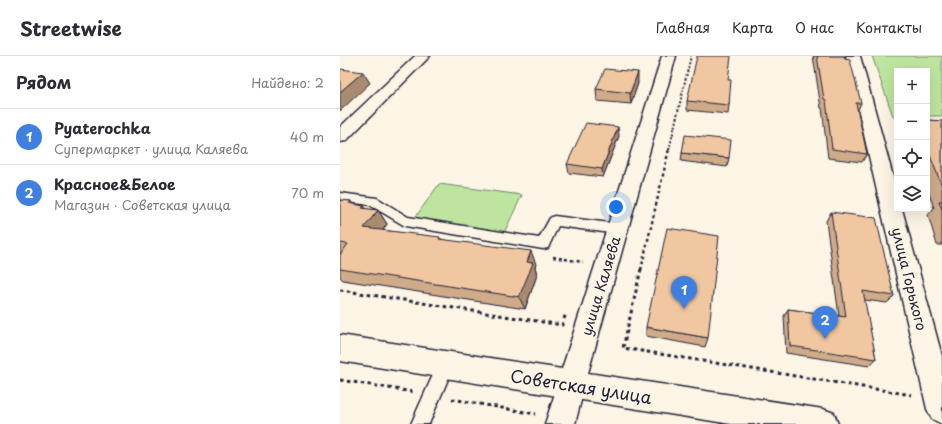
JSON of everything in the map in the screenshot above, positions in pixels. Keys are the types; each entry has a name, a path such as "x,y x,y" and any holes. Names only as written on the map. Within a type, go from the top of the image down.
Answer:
{"street":[{"path":"340,137 423,56"},
{"name":"улица Каляева","path":"560,424 669,56"},
{"name":"улица Горького","path":"853,56 942,409"},
{"name":"Советская улица","path":"340,348 823,424"}],"lane":[{"path":"340,197 373,202 405,221 543,244 554,220 618,229"},
{"path":"420,424 446,365"}],"path":[{"path":"691,56 623,348 914,395"}],"green space":[{"path":"872,56 942,56 942,116 930,116 930,68 894,68 893,116"},
{"path":"439,184 522,195 502,237 412,222"}],"building":[{"path":"697,56 731,56 728,80 731,80 729,105 687,101"},
{"path":"817,56 844,56 845,59 850,60 861,103 856,103 867,154 832,149 826,100 824,99"},
{"path":"340,69 363,72 340,92"},
{"path":"605,69 638,72 630,93 596,89"},
{"path":"930,120 942,121 942,186 930,156"},
{"path":"586,123 618,127 602,169 567,164"},
{"path":"685,135 731,140 729,158 682,153"},
{"path":"340,200 351,201 349,203 364,206 362,208 378,210 364,228 440,237 439,239 531,251 527,262 533,263 519,297 340,269 340,255 348,244 340,243"},
{"path":"939,201 942,201 942,209"},
{"path":"831,212 876,218 894,296 863,291 876,359 790,346 788,309 846,317"},
{"path":"667,228 719,236 708,338 646,327"}],"place":[{"name":"Pyaterochka","path":"684,309"},
{"name":"Красное&Белое","path":"825,339"}]}
